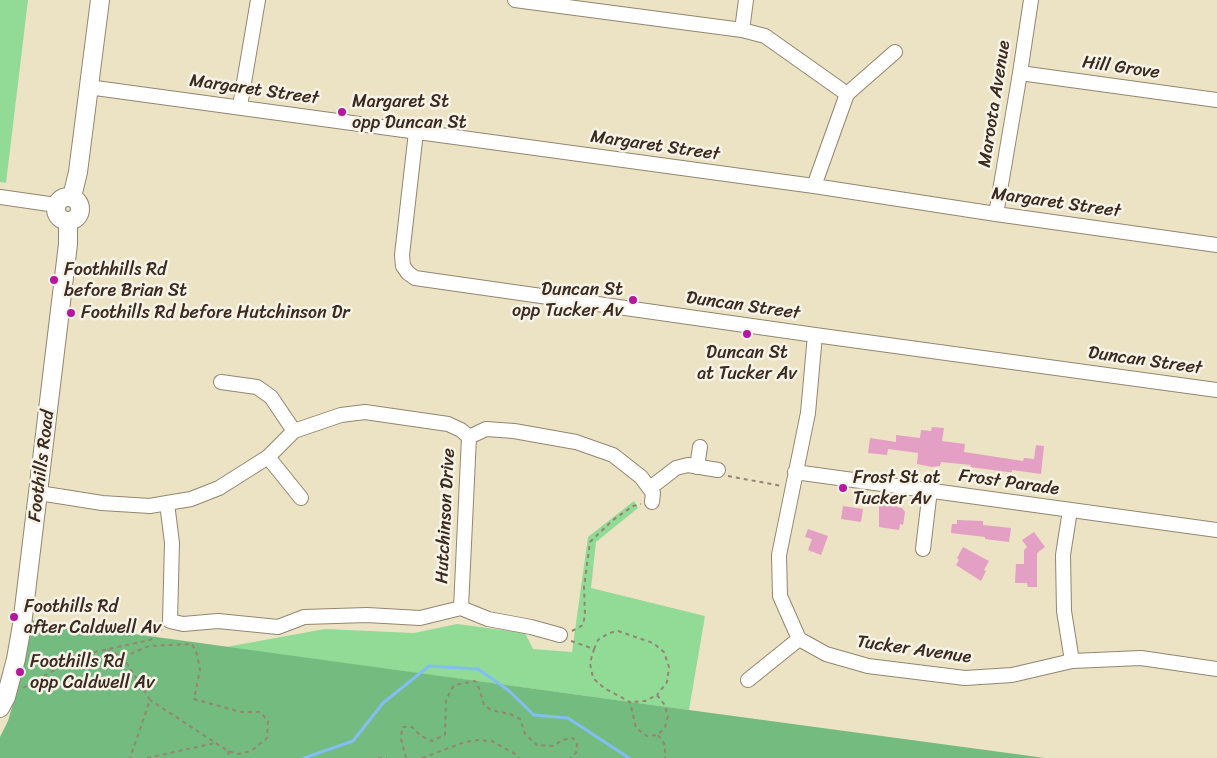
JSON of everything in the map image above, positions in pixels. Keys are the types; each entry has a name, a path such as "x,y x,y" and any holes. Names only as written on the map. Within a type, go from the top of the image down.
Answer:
{"main road":[{"path":"72,197 78,172 100,0"},
{"path":"72,197 79,203 80,212 74,220 68,221 60,218 56,205 62,198 72,197"},
{"name":"Foothills Road","path":"3,702 18,650 39,493 68,244 68,221"}],"street":[{"path":"240,106 258,0"},
{"path":"515,0 742,30 765,36 847,94"},
{"path":"742,30 746,0"},
{"name":"Maroota Avenue","path":"996,214 1031,0"},
{"path":"814,186 847,94 895,52"},
{"name":"Hill Grove","path":"1020,73 1217,100"},
{"name":"Margaret Street","path":"88,87 240,106 814,186 1217,245"},
{"name":"Duncan Street","path":"416,132 402,254 403,266 415,278 1217,390"},
{"path":"0,197 56,205"},
{"path":"748,680 799,639 780,596 779,556 808,413 815,335"},
{"path":"222,382 257,387 271,397 294,431"},
{"name":"Hutchinson Drive","path":"39,493 102,503 150,506 166,504 191,499 218,488 268,457 294,431 341,415 365,412 448,424 461,430 469,437 461,608"},
{"path":"469,437 486,430 514,431 576,442 614,456 641,477 651,495 676,468 688,465 718,470"},
{"path":"697,467 700,448"},
{"path":"268,457 301,498"},
{"name":"Frost Parade","path":"795,472 1217,530"},
{"path":"923,549 930,490"},
{"path":"166,504 172,543 170,621 184,624 218,621 278,627 304,617 367,615 420,618 461,608 488,619 531,627 560,635"},
{"path":"1070,510 1063,555 1064,611 1072,661"},
{"name":"Tucker Avenue","path":"799,639 826,654 868,666 966,678 1012,675 1072,661 1141,658 1217,668"}],"path":[{"path":"560,635 583,625 585,615 584,587 590,542 613,520 651,495"},
{"path":"3,702 80,655 150,640 170,621"},
{"path":"618,631 653,643 664,652 668,667 667,682 657,695 645,701 630,702 604,688 593,678 590,663 594,649 598,640 609,633 618,631"},
{"path":"560,635 594,649"},
{"path":"149,646 150,640"},
{"path":"107,650 122,658 150,700 228,751 238,754 251,750 267,738 268,721 260,712 241,712 194,699 200,670 197,654 192,644 149,646 122,658"},
{"path":"406,758 401,739 402,727 412,726 421,736 432,741 445,735 446,700 454,685 474,681 478,685 484,705 492,710 510,714 520,719 525,734 537,745 554,746 562,740 573,738 577,744 576,753 570,758"},
{"path":"630,702 636,728 647,736 658,735 665,727 668,716 664,704 657,695"},
{"path":"130,758 150,700"},
{"path":"658,735 665,745 665,758"},
{"path":"422,758 465,742 478,740 492,741 517,754 519,758"},
{"path":"147,758 215,743"},
{"path":"228,751 229,758"},
{"path":"378,758 387,758"}],"green space":[{"path":"0,0 28,0 6,183 0,182"},
{"path":"634,501 638,508 596,542 591,588 705,616 689,710 226,647 325,629 414,633 457,624 525,633 533,649 572,652 588,537"},
{"path":"32,620 1045,758 0,758 0,737 8,721 22,673"}],"building":[{"path":"932,427 944,428 942,441 965,444 964,452 1023,461 1024,458 1034,459 1036,445 1044,446 1041,474 1012,470 1012,472 1008,472 941,462 940,466 932,467 917,464 918,453 888,449 887,455 868,453 870,438 896,442 896,435 920,438 921,430 931,431"},
{"path":"879,504 892,506 895,504 897,507 902,508 905,512 903,525 900,524 899,530 879,527"},
{"path":"843,506 863,509 861,522 841,519"},
{"path":"957,520 983,521 983,525 1011,528 1009,542 951,533 952,524 957,524"},
{"path":"808,529 828,536 821,555 808,550 812,539 805,537"},
{"path":"1034,532 1045,547 1037,553 1037,587 1028,587 1027,583 1015,583 1016,564 1024,564 1024,550 1027,547 1022,540"},
{"path":"963,547 989,561 981,581 956,565 959,560 957,558"}],"waterway":[{"path":"304,758 353,741 383,703 429,666 478,669 508,690 534,715 568,718 629,758"}],"place":[{"name":"Margaret St opp Duncan St","path":"342,112"},
{"name":"Foothhills Rd before Brian St","path":"54,280"},
{"name":"Duncan St opp Tucker Av","path":"633,300"},
{"name":"Foothills Rd before Hutchinson Dr","path":"71,313"},
{"name":"Duncan St at Tucker Av","path":"747,334"},
{"name":"Frost St at Tucker Av","path":"843,488"},
{"name":"Foothills Rd after Caldwell Av","path":"14,617"},
{"name":"Foothills Rd opp Caldwell Av","path":"20,672"}]}
